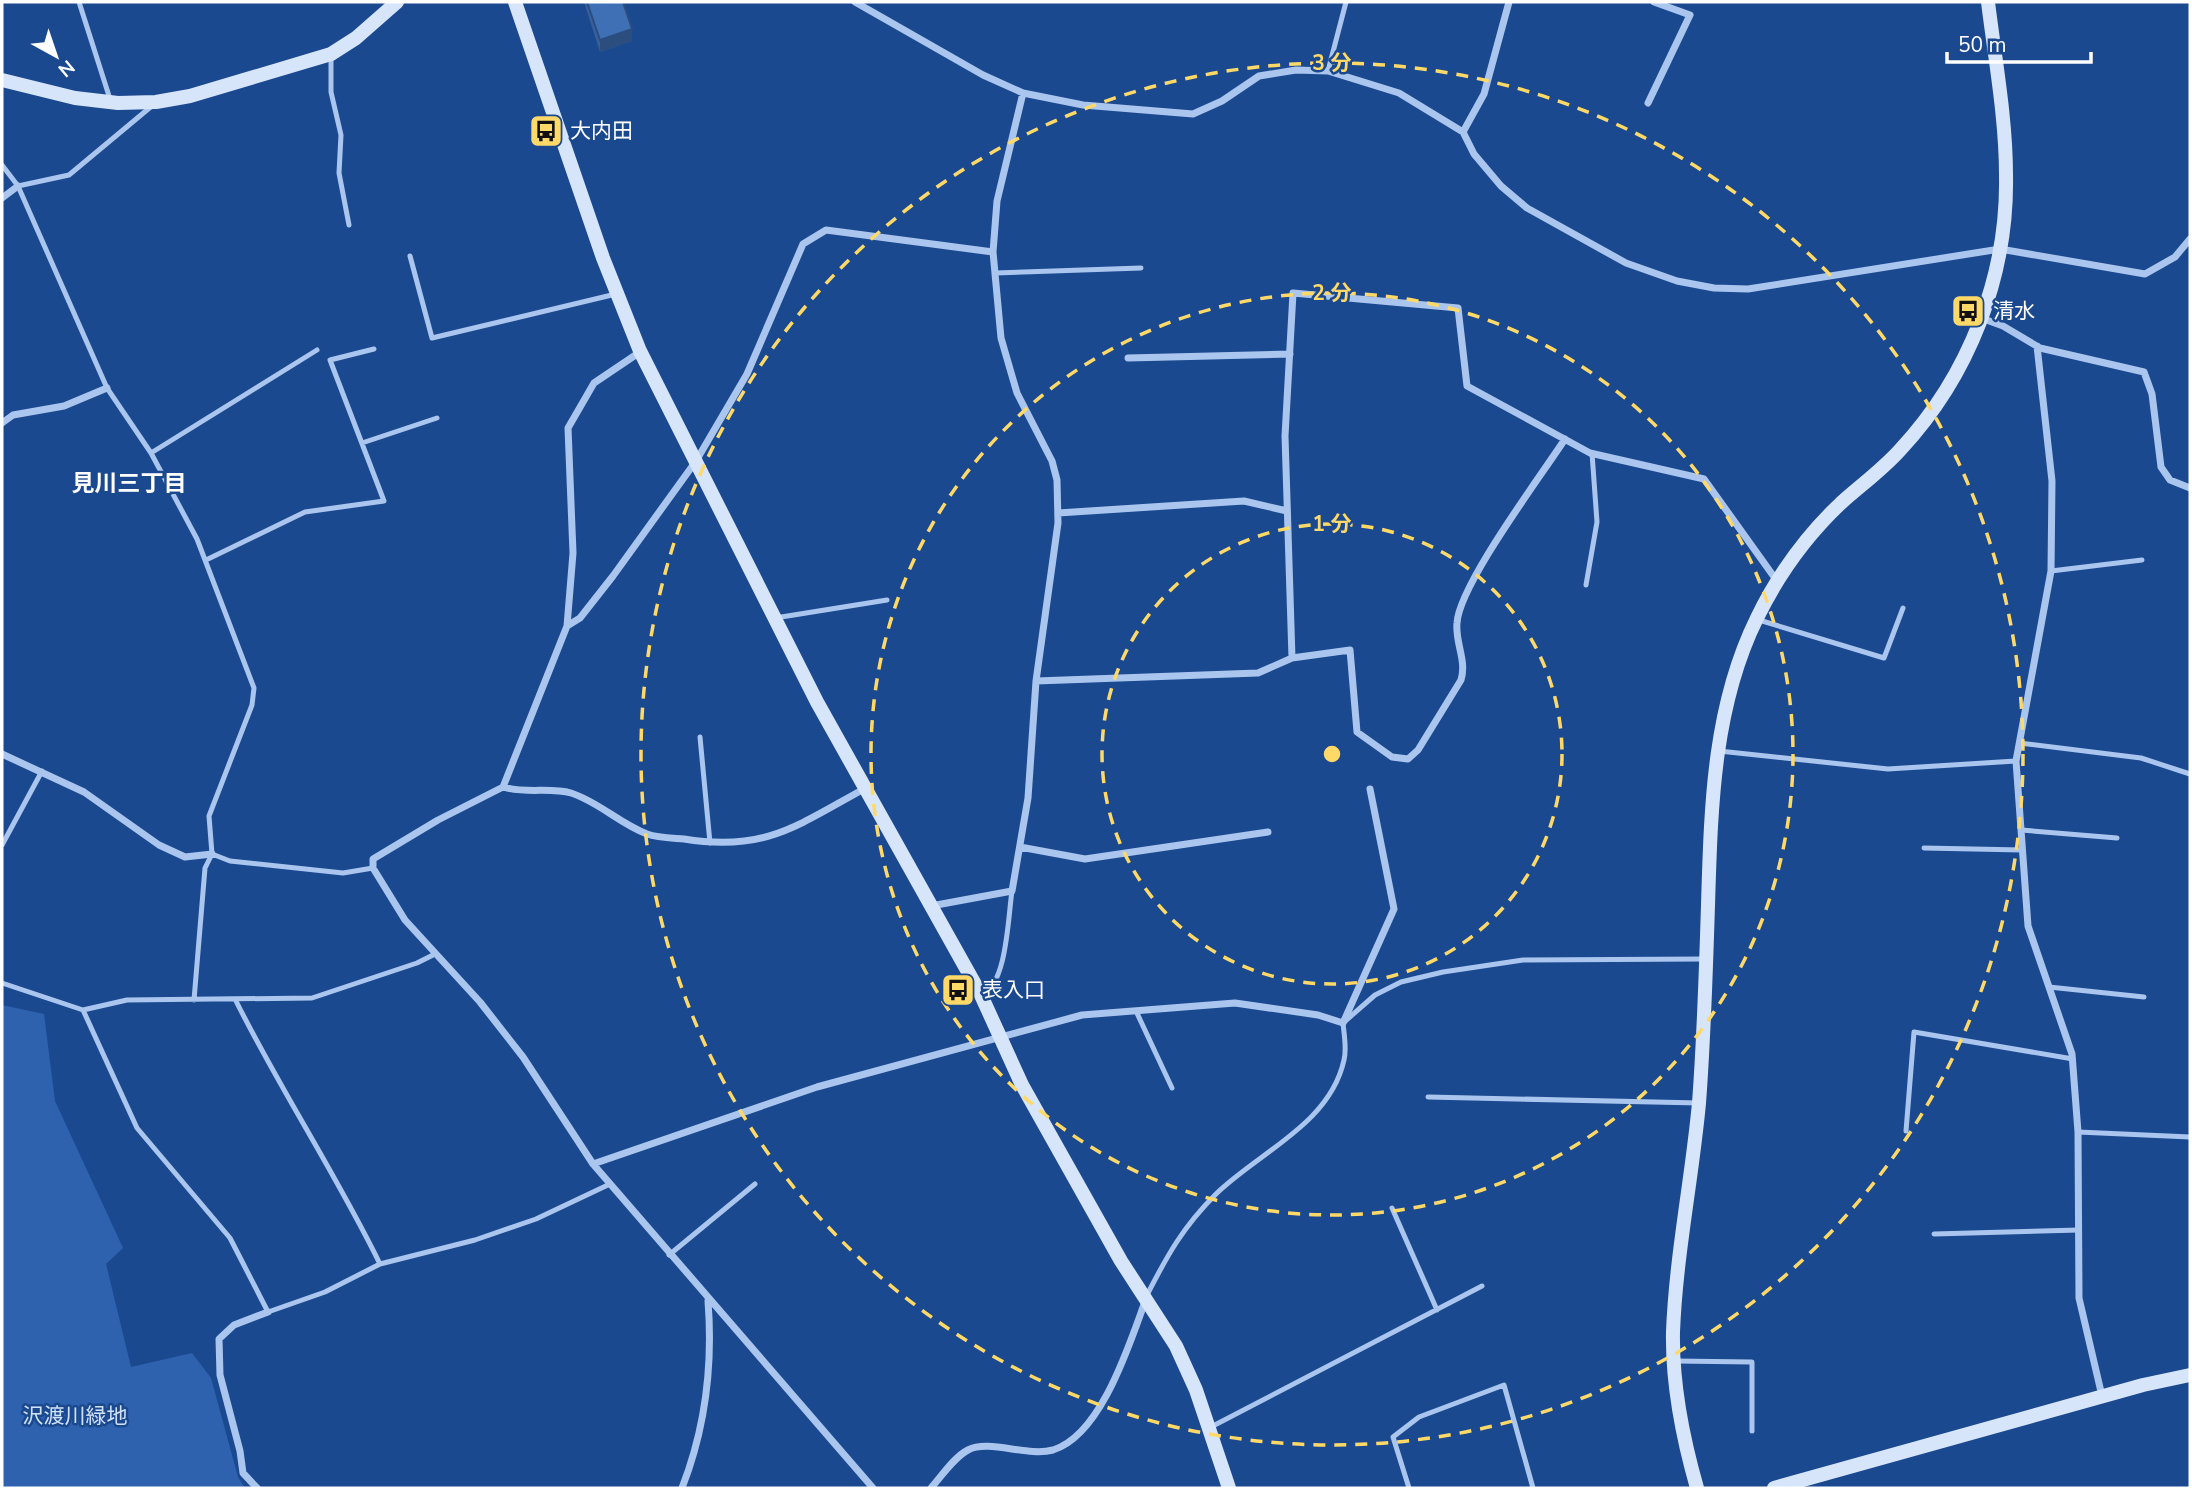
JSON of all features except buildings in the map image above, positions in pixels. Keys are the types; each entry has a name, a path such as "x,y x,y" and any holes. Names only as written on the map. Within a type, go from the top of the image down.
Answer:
{"street":[{"path":"2,80 75,97 111,102 156,102 190,96 331,54 356,38 397,2"},
{"path":"515,2 616,294 640,351 864,789 981,996 1022,1085 1076,1184 1187,1368 1228,1488"},
{"path":"855,2 983,75 1023,93 1083,106 1193,114 1222,101 1259,76 1296,70 1328,71 1399,93 1463,132 1474,153 1501,186 1527,208 1626,263 1677,281 1714,288 1748,289 2000,249 2145,274 2175,257 2190,239"},
{"path":"1463,132 1484,94 1508,2"},
{"path":"1648,103 1690,15 1654,2"},
{"path":"1697,1488 1683,1432 1675,1361 1677,1282 1699,1103 1707,959 1712,783 1718,751 1739,661 1756,620 1777,581 1816,529 1885,466 1931,413 1968,351 1982,318 2000,249 2006,213 2007,172 1988,2"},
{"path":"932,906 1012,891 1028,798 1036,681 1058,513 1052,461 1017,393 1001,338 993,252 997,201 1023,93"},
{"path":"2,198 18,186"},
{"path":"567,626 580,618 696,461 747,374 803,244 826,230 993,252"},
{"path":"1292,658 1285,436 1293,293 1458,308 1467,386 1592,453 1704,479 1777,581"},
{"path":"1982,318 2003,326 2037,346 2144,372 2152,394 2161,467 2170,480 2190,488"},
{"path":"2037,346 2052,481 2051,571 2016,761 2028,926 2073,1059 2078,1132 2079,1298 2102,1396"},
{"path":"640,351 594,383 568,428 573,553 567,626 503,787 384,850 373,859 373,867 405,919 480,1002 523,1057 593,1164 873,1488"},
{"path":"1128,358 1290,354"},
{"path":"2,423 13,415 64,406 107,388"},
{"path":"1036,681 1258,673 1292,658 1350,650 1357,732 1392,757 1408,760 1419,750 1461,680 1465,668 1457,623 1469,586 1565,439"},
{"path":"1058,513 1244,501 1287,511"},
{"path":"2,754 84,792 159,845 185,857 212,854"},
{"path":"503,787 519,792 568,792 592,802 647,834 710,843 744,843 770,838 864,789"},
{"path":"593,1164 817,1087 1000,1035 1082,1015 1235,1003 1318,1015 1343,1023 1394,909 1370,789"},
{"path":"1020,847 1084,859 1268,832"},
{"path":"931,1488 968,1449 989,1447 1027,1453 1054,1450 1073,1439 1091,1419 1123,1362 1146,1298"},
{"path":"682,1488 697,1450 704,1410 710,1331 708,1300"},
{"path":"257,1488 243,1473 240,1451 219,1375 219,1339 234,1325 268,1312"},
{"path":"1774,1488 2102,1396 2190,1375"}],"lane":[{"path":"79,2 111,102"},
{"path":"1328,71 1346,2"},
{"path":"331,54 331,92 341,135 339,173 349,225"},
{"path":"18,186 69,175 156,102"},
{"path":"2,165 18,186 107,388 151,453 206,560 254,688 252,705 209,816 212,854 205,868 194,1000"},
{"path":"410,256 432,338 616,294"},
{"path":"995,273 1141,268"},
{"path":"206,560 305,512 384,501 330,360 374,349"},
{"path":"151,453 317,351"},
{"path":"362,443 437,418"},
{"path":"1586,585 1597,522 1592,453"},
{"path":"2051,571 2141,560"},
{"path":"775,618 887,600"},
{"path":"1756,620 1884,658 1902,607"},
{"path":"700,737 710,843"},
{"path":"2019,743 2141,758 2190,774"},
{"path":"1718,751 1888,769 2016,761"},
{"path":"2,845 42,771"},
{"path":"2021,830 2117,838"},
{"path":"1924,848 2022,850"},
{"path":"212,854 230,861 343,873 373,867"},
{"path":"981,996 994,988 1000,974 1012,891"},
{"path":"2,983 83,1010 127,1000 236,1001 312,998 417,963 435,954"},
{"path":"1146,1298 1175,1239 1217,1192 1310,1119 1331,1093 1345,1059 1343,1023 1375,995 1401,982 1443,972 1523,960 1707,959"},
{"path":"2049,987 2144,997"},
{"path":"236,1001 307,1134 353,1208 380,1264"},
{"path":"83,1010 137,1128 230,1238 268,1312 325,1292 380,1264 475,1240 536,1219 610,1184"},
{"path":"1136,1011 1172,1088"},
{"path":"1906,1131 1914,1032 2073,1059"},
{"path":"1428,1097 1699,1103"},
{"path":"2078,1132 2190,1137"},
{"path":"669,1255 755,1184"},
{"path":"1392,1208 1437,1310"},
{"path":"1934,1234 2078,1230"},
{"path":"1209,1428 1482,1286"},
{"path":"1675,1361 1752,1362 1752,1431"},
{"path":"1409,1488 1393,1437 1419,1417 1504,1385 1533,1488"}],"green space":[{"name":"沢渡川緑地","path":"2,1005 44,1014 55,1101 123,1248 106,1264 131,1367 192,1353 211,1378 238,1477 245,1488 2,1488"}],"place":[{"name":"大内田","path":"546,131"},
{"name":"清水","path":"1968,311"},
{"name":"表入口","path":"958,990"}],"district":[{"name":"見川三丁目","path":"129,483"}]}
